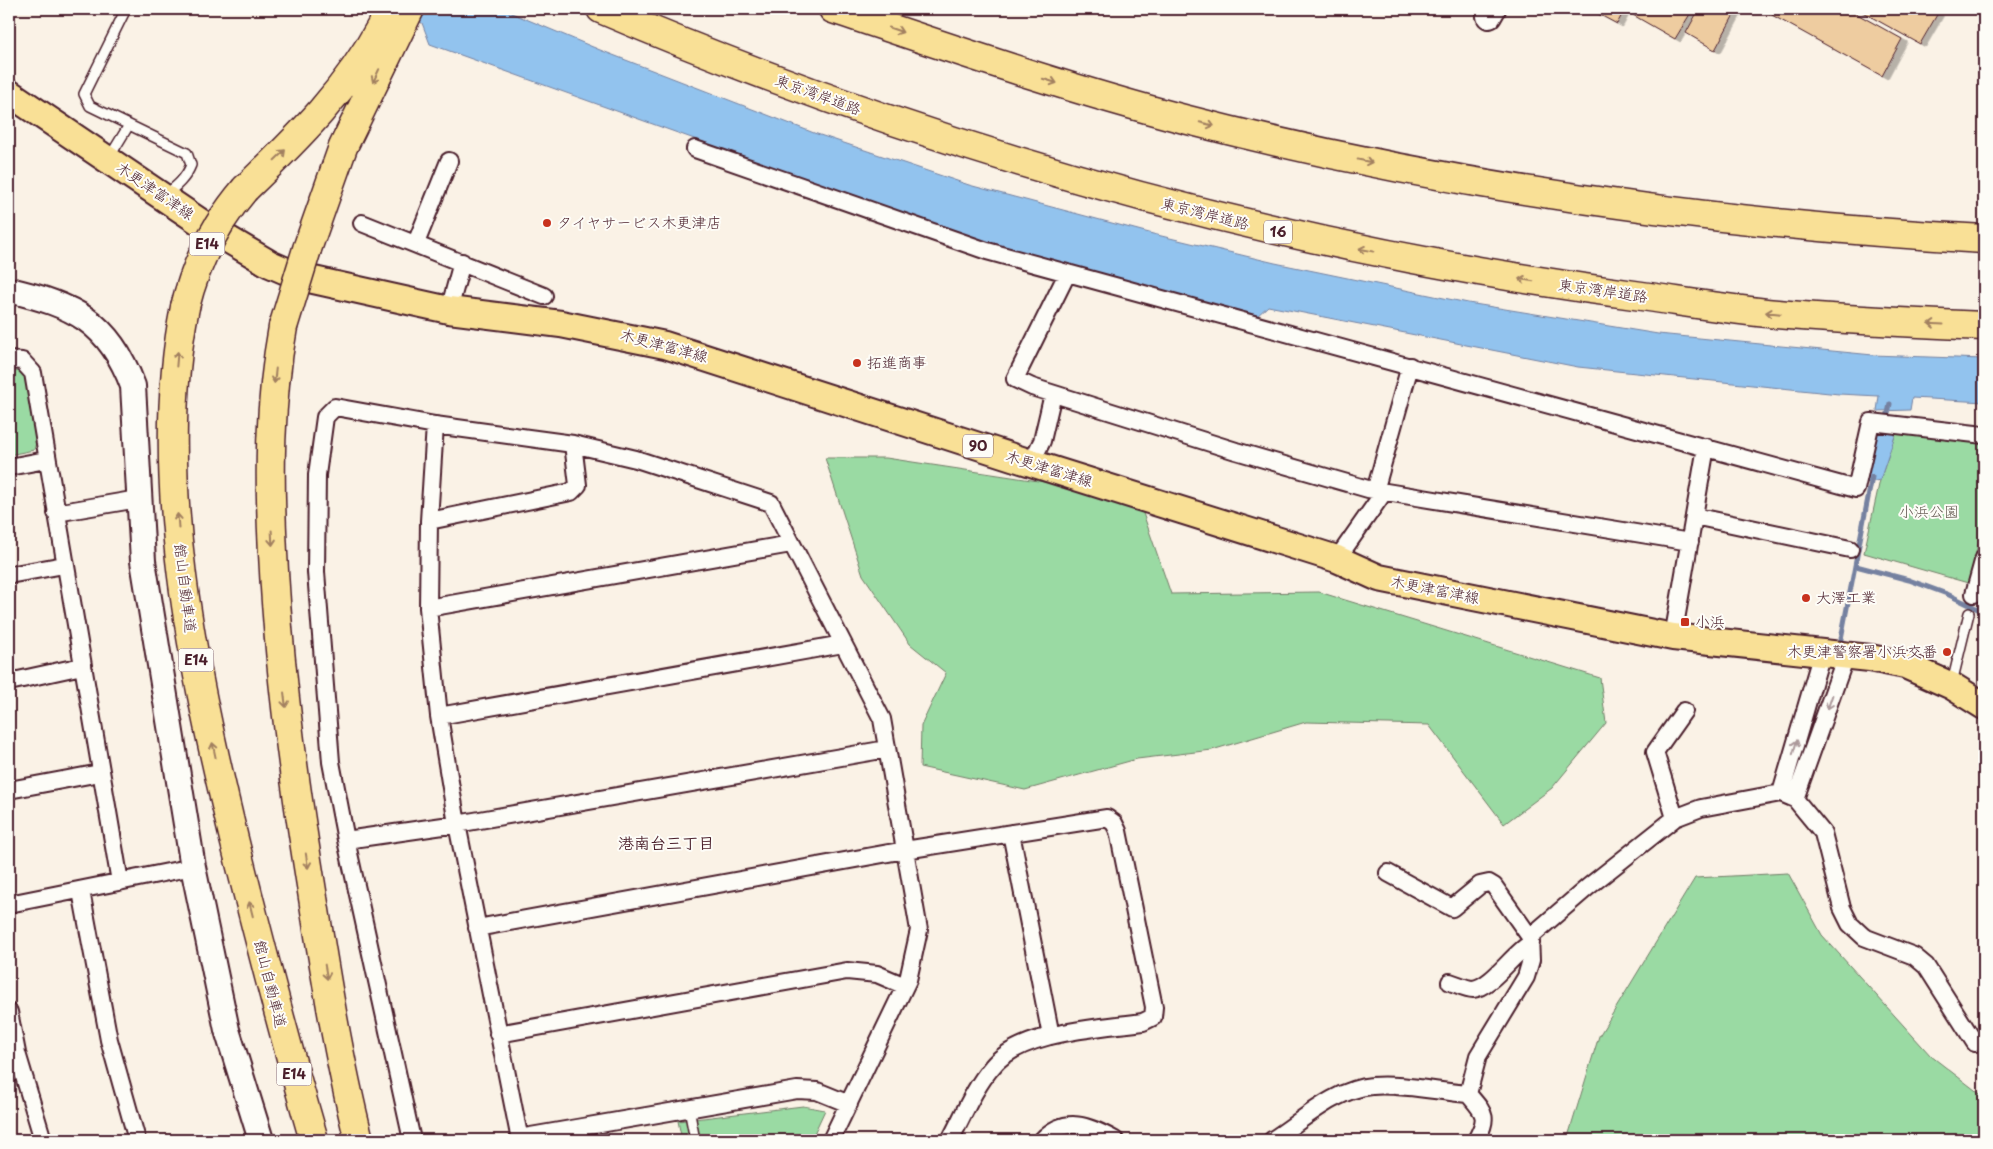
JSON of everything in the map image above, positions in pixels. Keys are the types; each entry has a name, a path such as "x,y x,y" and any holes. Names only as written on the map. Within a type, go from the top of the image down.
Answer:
{"highway":[{"path":"359,1140 318,924 297,794 276,606 270,489 272,414 276,364 283,328 307,249 342,147 390,22 410,9"},
{"name":"東京湾岸道路","path":"601,9 810,92 959,144 1084,182 1286,234 1490,274 1606,292 1775,314 1984,326"},
{"path":"834,9 981,60 1126,103 1229,130 1409,170 1514,189 1670,213 1828,229 1984,240"},
{"name":"館山自動車道","path":"314,1140 275,1007 220,782 191,639 179,545 175,476 174,410 177,360 184,307 196,266 210,236 245,189 330,104 390,22"}],"main road":[{"name":"木更津富津線","path":"9,94 209,228 270,264 300,276 450,310 561,324 665,345 1336,559 1380,578 1673,637 1834,654 1905,665 1952,686 1984,706"}],"street":[{"path":"695,149 987,251 1856,489 1871,422 1984,435"},
{"path":"416,244 449,161"},
{"path":"362,223 544,296"},
{"path":"450,310 462,262"},
{"path":"1067,274 1015,379 1054,394 1236,451 1380,491 1690,542"},
{"path":"9,290 44,298 80,314 113,344 124,362 133,386 143,561 193,867 227,1030 261,1140"},
{"path":"9,360 22,361 33,373 46,460 120,882"},
{"path":"1336,559 1380,491 1410,366"},
{"path":"1031,463 1042,441 1054,394"},
{"path":"412,1140 346,840 332,762 323,678 316,572 317,475 325,416 335,407 435,425 573,444 636,459 771,503 882,719 919,930 914,957 905,986 831,1140"},
{"path":"435,425 429,521 428,608 439,716 457,824 520,1139 797,1090 816,1091 849,1104"},
{"path":"429,521 571,492 578,485 573,444"},
{"path":"1673,637 1706,447"},
{"path":"9,467 46,460"},
{"path":"56,513 138,499"},
{"path":"1694,516 1850,549"},
{"path":"428,608 791,544"},
{"path":"1978,590 1984,558"},
{"path":"9,575 64,565"},
{"path":"439,716 843,644"},
{"path":"1788,796 1834,654"},
{"path":"1788,796 1834,654"},
{"path":"9,682 82,666"},
{"path":"1675,818 1655,758 1655,752 1684,710"},
{"path":"346,840 457,824 888,749"},
{"path":"9,790 100,773"},
{"path":"1450,982 1472,989 1486,984 1530,940 1588,887 1675,818 1701,808 1788,796"},
{"path":"1788,796 1823,833 1842,908 1850,924 1864,937 1914,956 1926,966 1975,1043 1984,1037"},
{"path":"477,928 905,850 1107,818 1114,822 1118,831 1154,1007 1153,1017 1036,1039 1017,1048 992,1065 950,1140"},
{"path":"1011,833 1051,1036"},
{"path":"9,904 193,867"},
{"path":"1388,873 1452,908 1480,885 1490,883 1530,940 1531,960 1526,977 1478,1056 1468,1094"},
{"path":"81,891 109,1040 137,1140"},
{"path":"498,1034 847,971 877,974 905,986"},
{"path":"9,1012 17,1053 43,1140"},
{"path":"1272,1140 1334,1099 1348,1092 1372,1086 1468,1094 1484,1113 1485,1119 1476,1140"},
{"path":"1042,1140 1057,1129 1073,1124 1086,1125 1115,1140"}],"lane":[{"path":"126,9 84,94 90,106 187,153 192,165 188,174 178,186 163,196"},
{"path":"108,159 129,124"},
{"path":"1952,686 1969,613"},
{"path":"690,1108 694,1135"}],"green space":[{"path":"9,370 21,372 27,376 38,436 34,450 9,455"},
{"name":"小浜公園","path":"1896,433 1984,440 1984,522 1968,583 1864,553 1880,480"},
{"path":"825,458 886,458 1137,496 1171,594 1319,592 1600,678 1606,723 1552,788 1504,824 1429,725 1306,722 1212,750 1137,759 1025,790 920,767 921,726 946,673 910,644 863,575"},
{"path":"1788,873 1822,935 1931,1056 1984,1097 1984,1140 1567,1140 1599,1036 1695,878"},
{"path":"803,1106 825,1110 811,1140 682,1140 678,1121"}],"water":[{"path":"395,9 502,9 600,50 814,133 969,185 1153,234 1275,263 1468,303 1658,334 1873,355 1984,359 1984,402 1912,398 1910,410 1877,411 1879,396 1839,394 1578,367 1268,306 1256,317 995,247 430,44 422,23"},
{"path":"1876,429 1896,433 1880,480 1865,483"}],"building":[{"path":"1589,9 1625,9 1617,24"},
{"path":"1636,9 1693,9 1675,39 1633,15"},
{"path":"1699,9 1737,9 1715,50 1686,33"},
{"path":"1761,9 1848,9 1902,39 1882,76"},
{"path":"1857,9 1931,9 1938,13 1920,44"}],"waterway":[{"path":"1886,422 1890,404"},
{"path":"1841,639 1872,477"},
{"path":"1856,566 1909,580 1947,594 1984,612"}],"place":[{"name":"タイヤサービス木更津店","path":"547,223"},
{"name":"拓進商事","path":"857,363"},
{"name":"大澤工業","path":"1806,598"},
{"name":"小浜","path":"1685,622"},
{"name":"木更津警察署小浜交番","path":"1947,652"}],"district":[{"name":"港南台三丁目","path":"666,843"}]}
